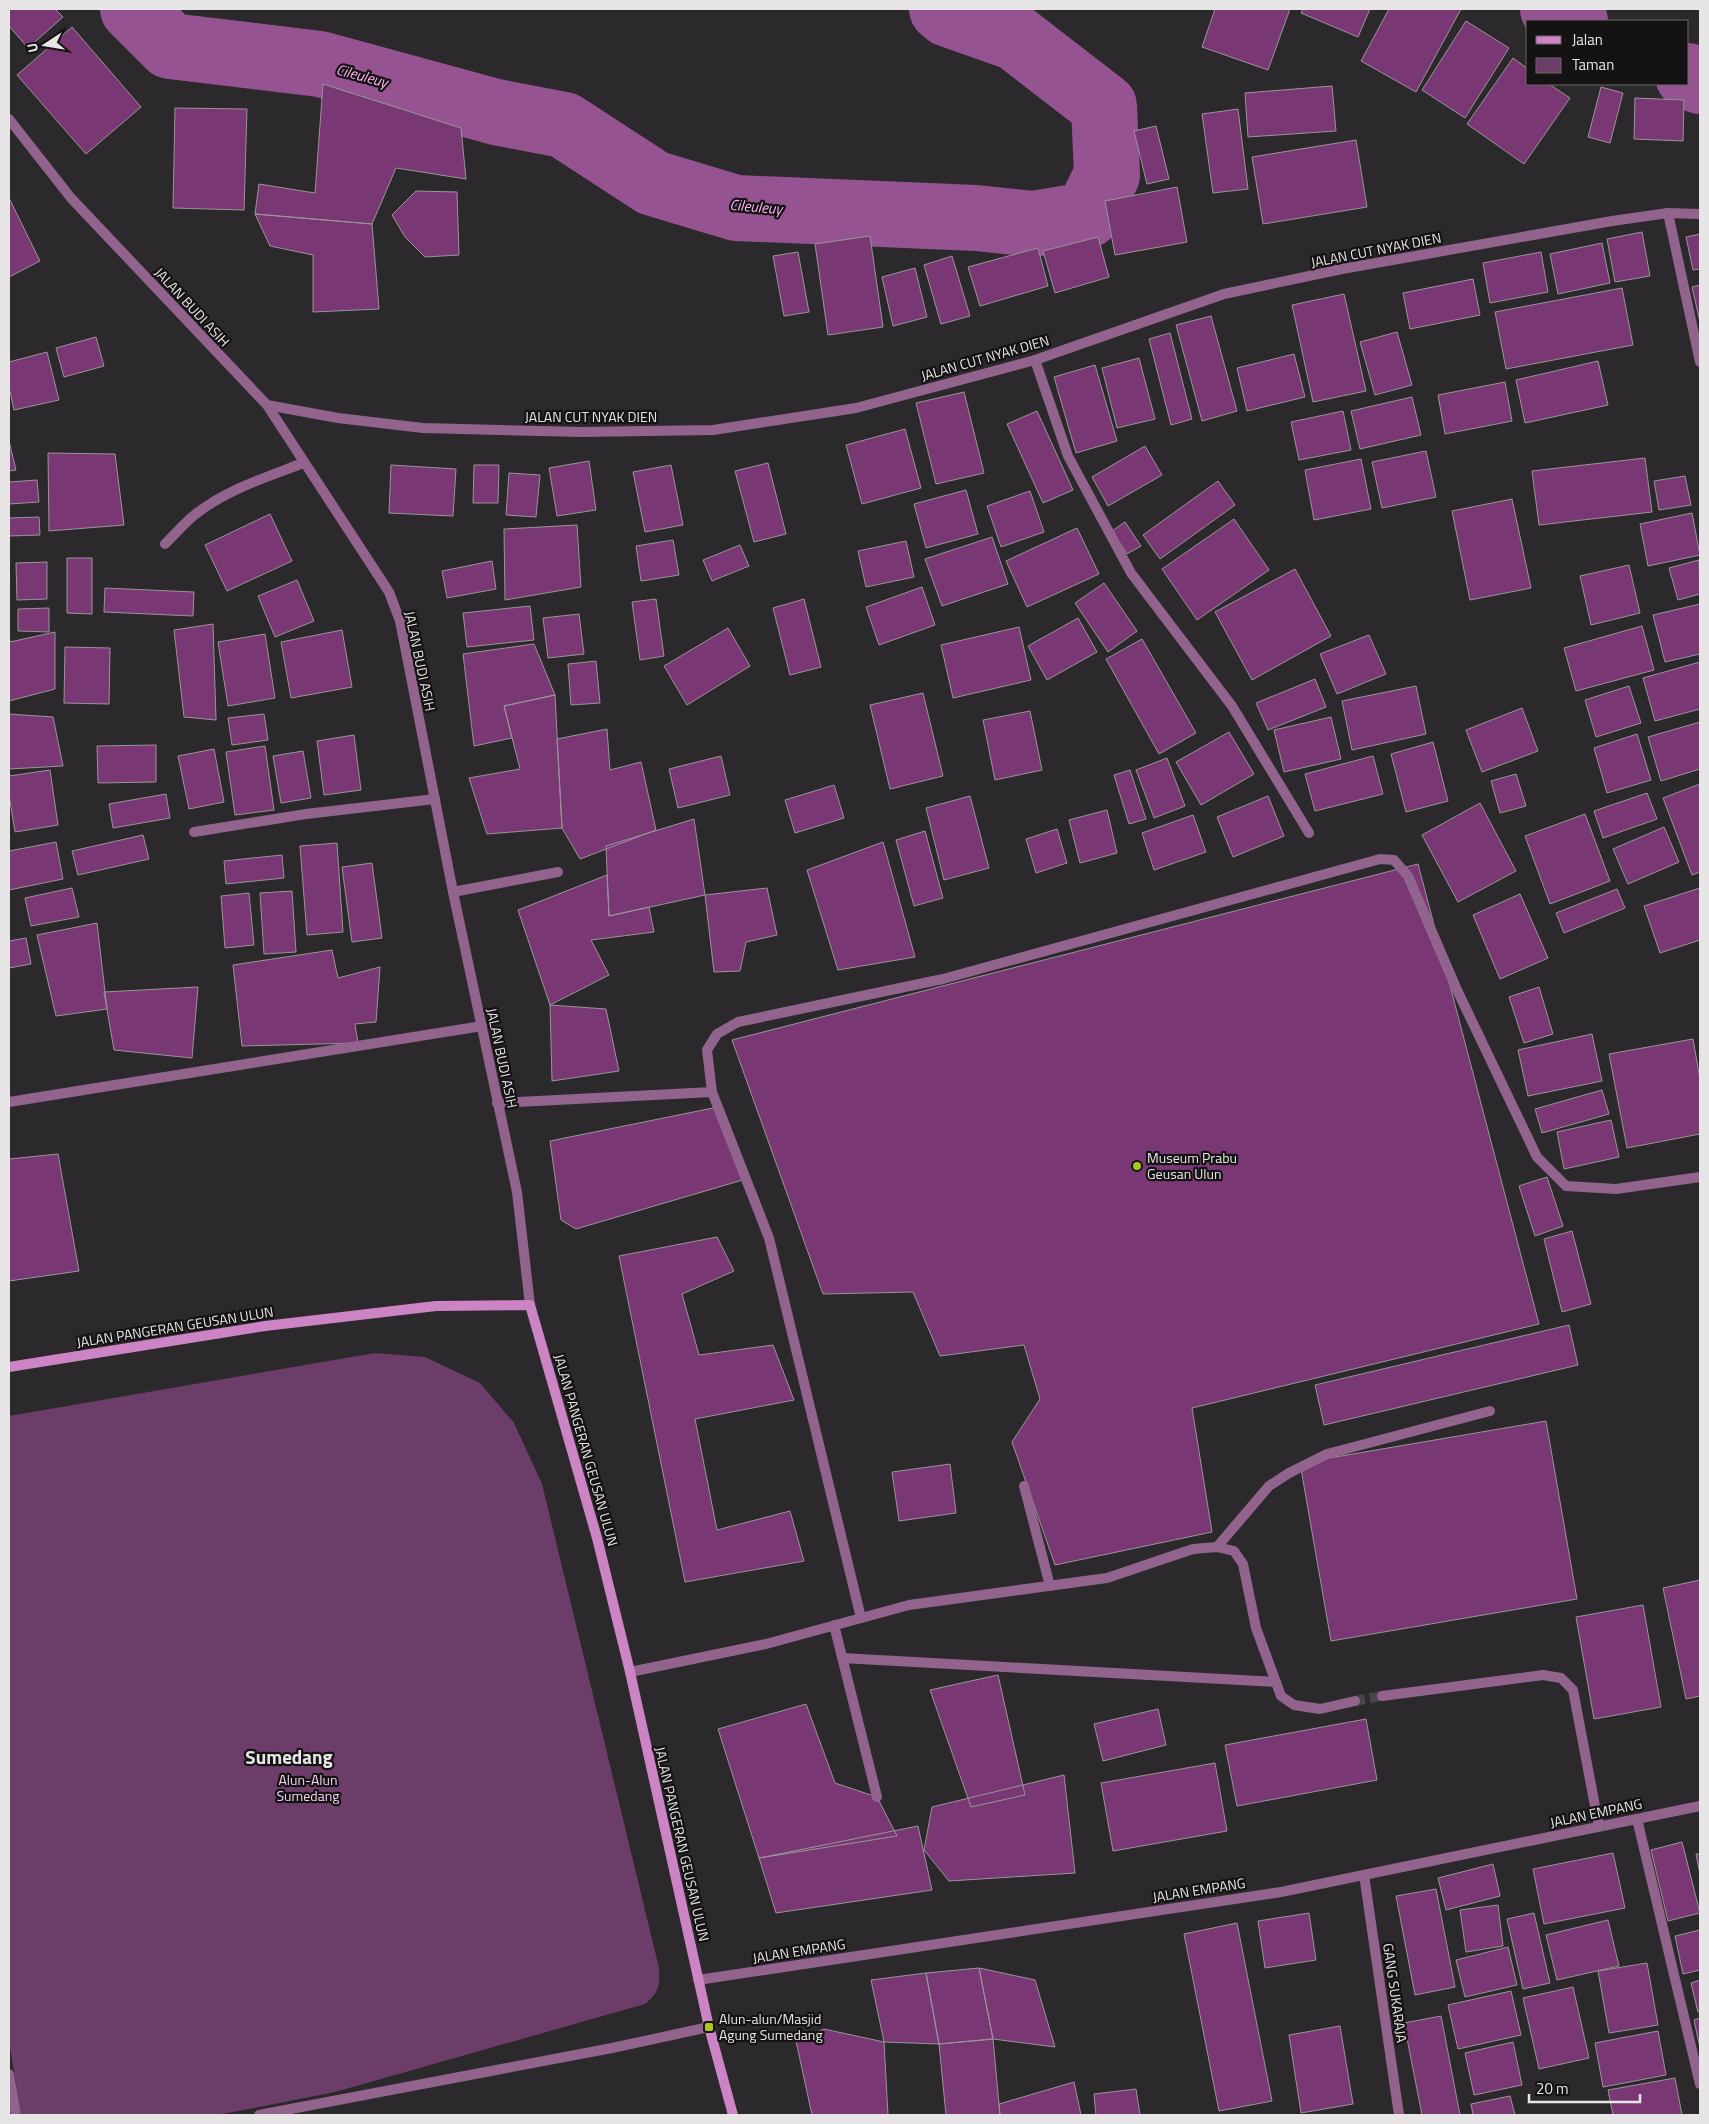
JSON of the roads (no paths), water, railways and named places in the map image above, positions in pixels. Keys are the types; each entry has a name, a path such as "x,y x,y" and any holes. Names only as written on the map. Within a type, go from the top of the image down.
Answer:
{"main road":[{"name":"JALAN PANGERAN GEUSAN ULUN","path":"9,1367 265,1326 436,1306 530,1305 597,1538 630,1672 709,2027 733,2115"}],"street":[{"name":"JALAN BUDI ASIH","path":"9,119 71,198 267,405 303,463 389,592 400,621 453,892 517,1192 530,1305"},
{"name":"JALAN CUT NYAK DIEN","path":"267,405 338,418 423,428 582,432 713,430 856,408 1035,360 1224,294 1342,269 1612,221 1668,213 1700,214"},
{"path":"1668,213 1700,362"},
{"path":"1035,360 1068,456 1131,573 1232,706 1309,833"},
{"path":"165,544 192,517 210,504 234,490 303,463"},
{"path":"194,832 306,814 435,799"},
{"path":"861,1618 770,1238 712,1092 707,1050 717,1034 738,1022 943,979 1380,859 1394,860 1408,876 1457,990 1537,1157 1566,1186 1616,1189 1700,1177"},
{"path":"453,892 558,872"},
{"path":"9,1102 482,1026"},
{"path":"498,1103 712,1092"},
{"path":"1217,1547 1269,1486 1312,1461 1327,1454 1490,1411"},
{"path":"1024,1486 1050,1586"},
{"path":"630,1672 766,1644 908,1605 1107,1578 1193,1549 1217,1547 1234,1551 1243,1564 1256,1628 1281,1696 1294,1706 1320,1709 1356,1701"},
{"path":"834,1626 877,1797"},
{"path":"842,1658 1276,1682"},
{"path":"1382,1696 1543,1675 1561,1678 1573,1690 1598,1827"},
{"name":"JALAN EMPANG","path":"698,1980 1281,1892 1700,1806"},
{"path":"1637,1819 1700,2084"},
{"name":"GANG SUKARAJA","path":"1364,1875 1399,2115"},
{"path":"259,2115 612,2048 709,2027"},
{"path":"9,2074 16,2115"}],"waterway":[{"name":"Cileuleuy","path":"133,9 170,46 320,64 496,112 564,125 653,183 736,208 976,218 1033,224 1087,215 1107,175 1104,106 1016,38 948,14 942,9"},
{"name":"Cileuleuy","path":"1553,9 1573,20"},
{"name":"Cileuleuy","path":"1689,76 1700,81"}],"tunnel":[{"path":"1355,1701 1382,1696"}],"place":[{"name":"Museum Prabu Geusan Ulun","path":"1137,1166"},
{"name":"Alun-alun/Masjid Agung Sumedang","path":"709,2027"}],"district":[{"name":"Sumedang","path":"289,1757"}],"park label":[{"name":"Alun-Alun Sumedang","path":"308,1788"}]}
